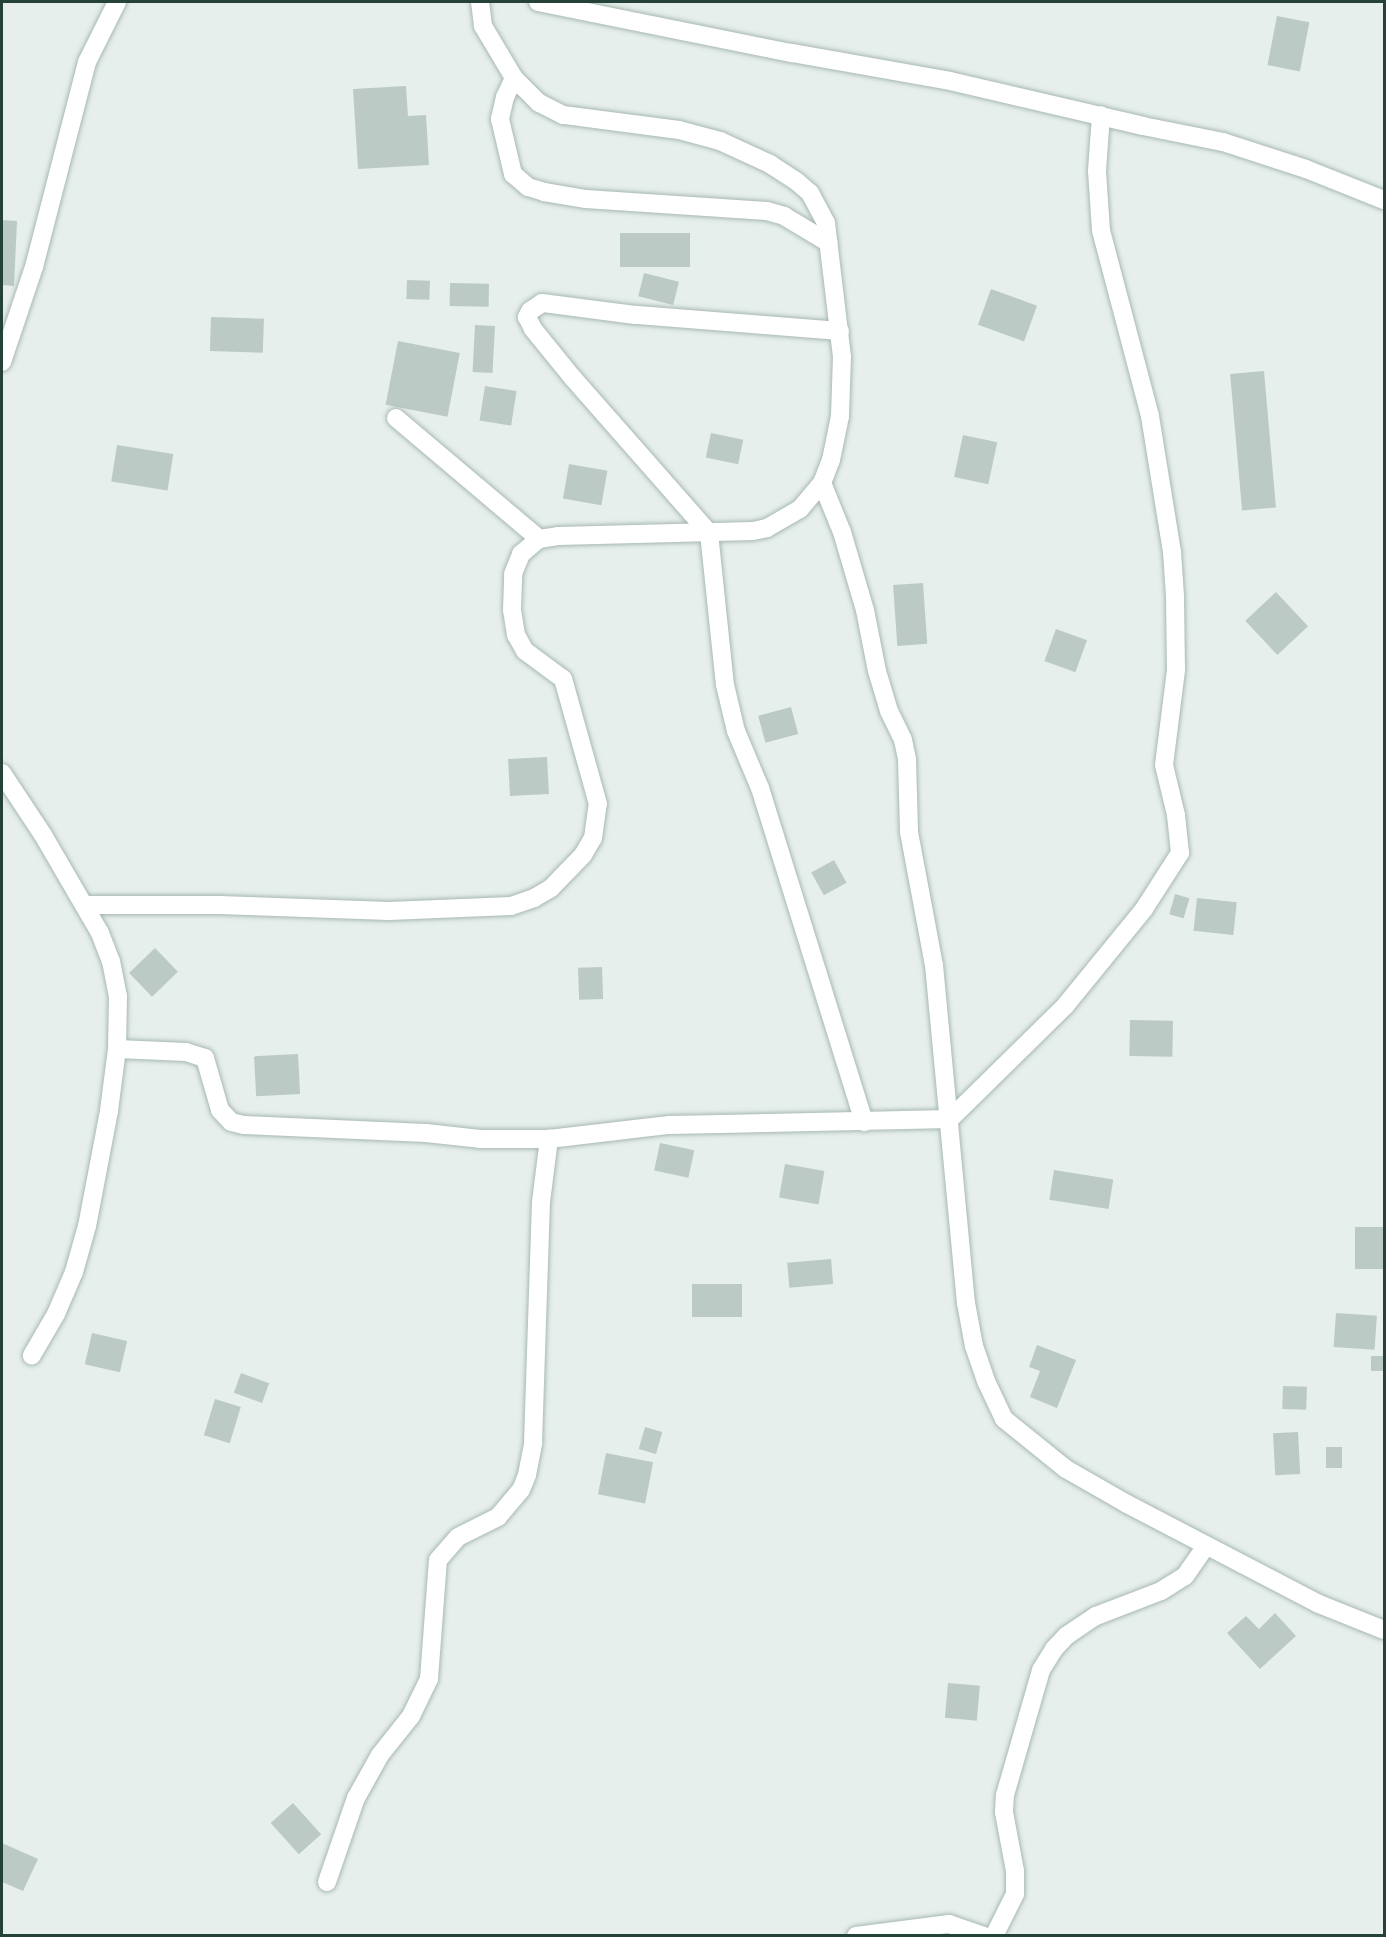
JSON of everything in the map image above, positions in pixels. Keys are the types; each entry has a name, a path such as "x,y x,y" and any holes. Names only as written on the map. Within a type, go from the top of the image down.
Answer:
{"street":[{"path":"2,362 34,267 87,62 117,2"},
{"path":"84,905 220,905 389,911 511,906 526,902 551,888 583,855 593,838 598,804 563,679 525,651 516,635 512,610 513,574 521,554 539,539 558,536 709,533 767,528 800,509 822,483 831,460 840,416 840,331 826,223 810,194 770,164 720,141 679,130 563,115 539,103 514,78 483,26 480,2"},
{"path":"538,2 792,52 918,74 1223,142 1306,169 1384,200"},
{"path":"514,78 505,97 500,119 513,174 528,186 544,192 586,199 767,211 784,216 829,243"},
{"path":"117,1049 186,1052 205,1058 220,1110 237,1125 426,1133 480,1139 549,1139 669,1125 950,1119 1065,1006 1144,909 1180,853 1176,815 1164,765 1176,670 1172,552 1150,417 1101,230 1097,171 1101,115"},
{"path":"840,331 635,315 543,303 528,313 527,318 533,329 572,377 709,533 724,685 733,719 760,788 864,1122"},
{"path":"396,418 539,539"},
{"path":"822,483 842,532 865,610 877,671 889,711 903,740 907,759 909,832 934,965 968,1313 974,1346 986,1381 1004,1419 1066,1469 1318,1604 1384,1630"},
{"path":"2,773 43,835 100,933 111,961 118,996 117,1049 109,1111 81,1254 57,1314 32,1355"},
{"path":"327,1882 356,1798 380,1755 411,1716 429,1679 438,1560 458,1537 498,1517 521,1490 527,1474 533,1443 541,1202 549,1139"},
{"path":"994,1935 1015,1894 1015,1871 1004,1812 1005,1795 1041,1670 1053,1649 1066,1636 1096,1616 1161,1591 1185,1576 1206,1546"},
{"path":"856,1935 949,1924 984,1935"}],"building":[{"path":"1277,16 1309,22 1300,71 1267,65"},
{"path":"406,86 408,116 426,115 429,165 358,169 353,89"},
{"path":"2,220 17,221 14,286 2,285"},
{"path":"620,233 690,233 690,267 620,267"},
{"path":"644,273 679,282 673,305 638,296"},
{"path":"407,280 430,281 429,300 406,299"},
{"path":"450,283 489,284 489,307 450,306"},
{"path":"991,289 1037,306 1024,341 978,325"},
{"path":"211,317 264,319 263,353 210,351"},
{"path":"475,325 495,326 493,373 473,372"},
{"path":"398,341 460,353 447,417 386,405"},
{"path":"1264,371 1276,507 1242,510 1230,374"},
{"path":"485,386 517,391 511,426 480,421"},
{"path":"711,433 743,440 738,464 706,457"},
{"path":"963,435 997,442 988,484 954,477"},
{"path":"117,445 173,454 168,490 111,482"},
{"path":"569,464 607,471 601,505 563,498"},
{"path":"923,583 927,644 897,646 893,585"},
{"path":"1276,592 1308,626 1277,655 1245,621"},
{"path":"1056,629 1087,640 1075,672 1044,661"},
{"path":"791,707 798,734 765,743 758,716"},
{"path":"547,757 549,794 510,796 508,759"},
{"path":"834,860 847,883 824,895 811,873"},
{"path":"1175,894 1189,898 1184,918 1169,914"},
{"path":"1197,898 1237,902 1233,935 1194,931"},
{"path":"155,948 178,972 152,997 129,973"},
{"path":"602,967 603,999 579,1000 578,968"},
{"path":"1130,1020 1173,1021 1172,1057 1129,1056"},
{"path":"298,1054 300,1094 256,1096 254,1056"},
{"path":"660,1143 694,1150 688,1178 654,1170"},
{"path":"785,1164 824,1171 818,1204 779,1197"},
{"path":"1054,1170 1113,1179 1109,1209 1049,1200"},
{"path":"1355,1227 1384,1227 1384,1269 1355,1269"},
{"path":"831,1259 833,1284 789,1288 787,1263"},
{"path":"692,1284 742,1284 742,1317 692,1317"},
{"path":"1336,1313 1377,1316 1375,1350 1334,1347"},
{"path":"92,1333 127,1341 120,1372 85,1364"},
{"path":"1037,1345 1076,1360 1057,1408 1030,1397 1040,1371 1029,1367"},
{"path":"1371,1356 1384,1356 1384,1371 1371,1371"},
{"path":"241,1373 269,1383 262,1403 234,1393"},
{"path":"1283,1386 1307,1387 1306,1410 1282,1409"},
{"path":"215,1399 241,1407 230,1443 204,1435"},
{"path":"645,1427 662,1432 656,1454 639,1449"},
{"path":"1298,1432 1300,1474 1275,1475 1273,1433"},
{"path":"1326,1447 1342,1447 1342,1468 1326,1468"},
{"path":"606,1453 653,1462 645,1503 598,1494"},
{"path":"1275,1613 1296,1636 1260,1669 1227,1633 1246,1616 1259,1629"},
{"path":"948,1683 980,1686 977,1721 945,1718"},
{"path":"293,1803 321,1834 299,1854 271,1823"},
{"path":"2,1843 38,1859 23,1891 2,1882"}]}
